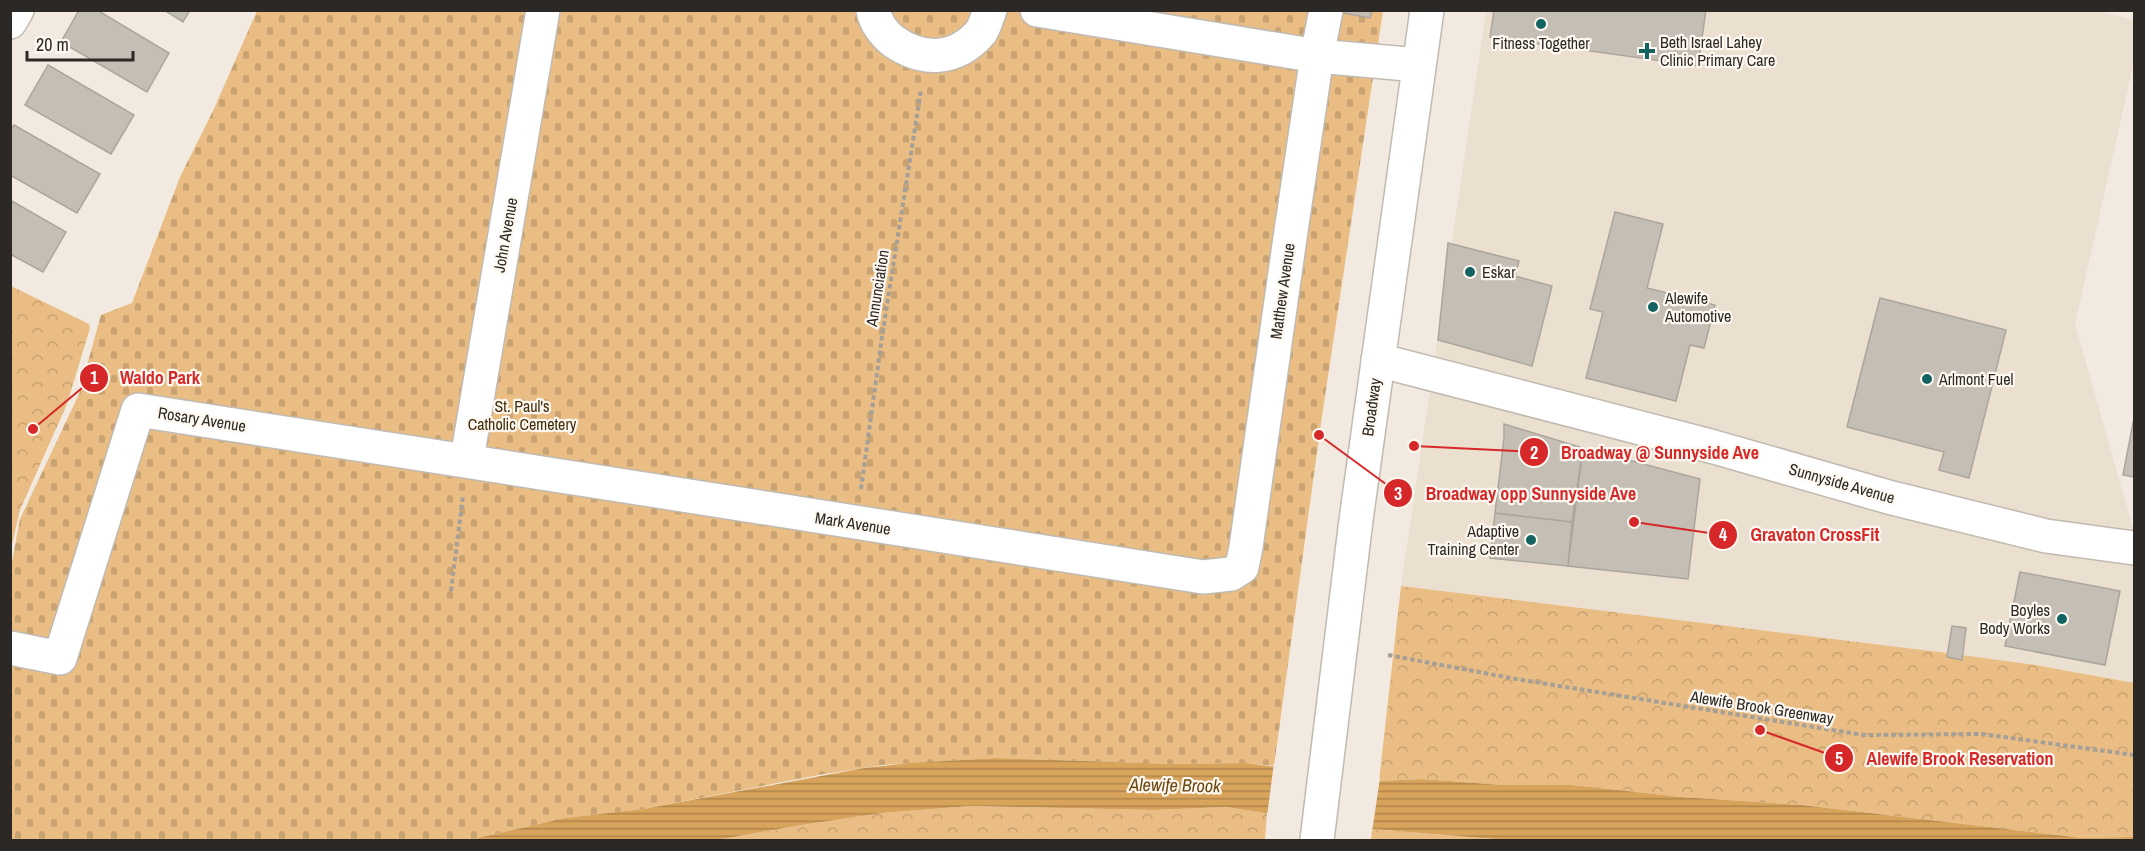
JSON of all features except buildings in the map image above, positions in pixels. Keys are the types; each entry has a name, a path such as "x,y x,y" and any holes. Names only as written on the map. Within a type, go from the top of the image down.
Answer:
{"main road":[{"path":"10,22 17,10"},
{"name":"John Avenue","path":"467,459 543,10"},
{"path":"873,10 874,16 887,36 908,51 926,56 945,55 965,47 982,31 990,10"},
{"path":"1037,10 1317,56 1419,65"},
{"name":"Matthew Avenue","path":"1238,571 1242,567 1246,548 1317,56 1326,10"},
{"name":"Broadway","path":"1318,833 1350,563 1427,10"},
{"name":"Sunnyside Avenue","path":"1378,360 1714,447 1892,498 2024,531 2134,548"},
{"name":"Rosary Avenue","path":"10,648 60,658 138,410 467,459"},
{"name":"Mark Avenue","path":"467,459 856,524 1203,577 1238,571"}],"path":[{"name":"Annunciation","path":"856,524 883,330 926,56"},
{"path":"451,591 467,459"},
{"name":"Alewife Brook Greenway","path":"1388,655 1516,679 1864,735 1982,734 2134,756"}],"shaded area":[{"path":"2094,10 2134,20 2134,62 2075,324 2134,532 2134,683 2035,665 1947,653 1401,586 1486,11"}],"green space":[{"name":"St. Paul's Catholic Cemetery","path":"257,11 1383,11 1321,423 1274,766 1246,763 1174,764 996,758 882,765 643,809 565,818 469,840 11,840 10,572 20,519 79,394 101,315 132,303 180,177 213,111"},
{"path":"11,286 89,324 90,328 67,404 20,510 11,549"},
{"path":"1401,586 1947,653 2035,665 2134,683 2134,837 2082,838 1802,805 1682,797 1572,785 1502,785 1422,779 1379,781"},
{"path":"970,806 1154,810 1226,807 1267,813 1265,840 717,840 882,813"},
{"path":"1372,829 1506,840 1371,840"}],"water":[{"name":"Alewife Brook","path":"996,758 1174,764 1246,763 1379,781 1422,779 1502,785 1572,785 1682,797 1802,805 2082,838 2134,837 2134,840 1506,840 1372,829 1226,807 1154,810 970,806 882,813 717,840 469,840 565,818 643,809 864,768"}],"pier":[{"path":"1274,763 1380,778 1372,832 1267,816"}],"place":[{"name":"Fitness Together","path":"1541,24"},
{"name":"Beth Israel Lahey Clinic Primary Care","path":"1647,51"},
{"name":"Eskar","path":"1470,272"},
{"name":"Alewife Automotive","path":"1653,307"},
{"name":"Arlmont Fuel","path":"1927,379"},
{"name":"Waldo Park","path":"33,429"},
{"name":"Broadway opp Sunnyside Ave","path":"1319,435"},
{"name":"Broadway @ Sunnyside Ave","path":"1414,446"},
{"name":"Gravaton CrossFit","path":"1634,522"},
{"name":"Adaptive Training Center","path":"1531,540"},
{"name":"Boyles Body Works","path":"2062,619"},
{"name":"Alewife Brook Reservation","path":"1760,730"}]}
